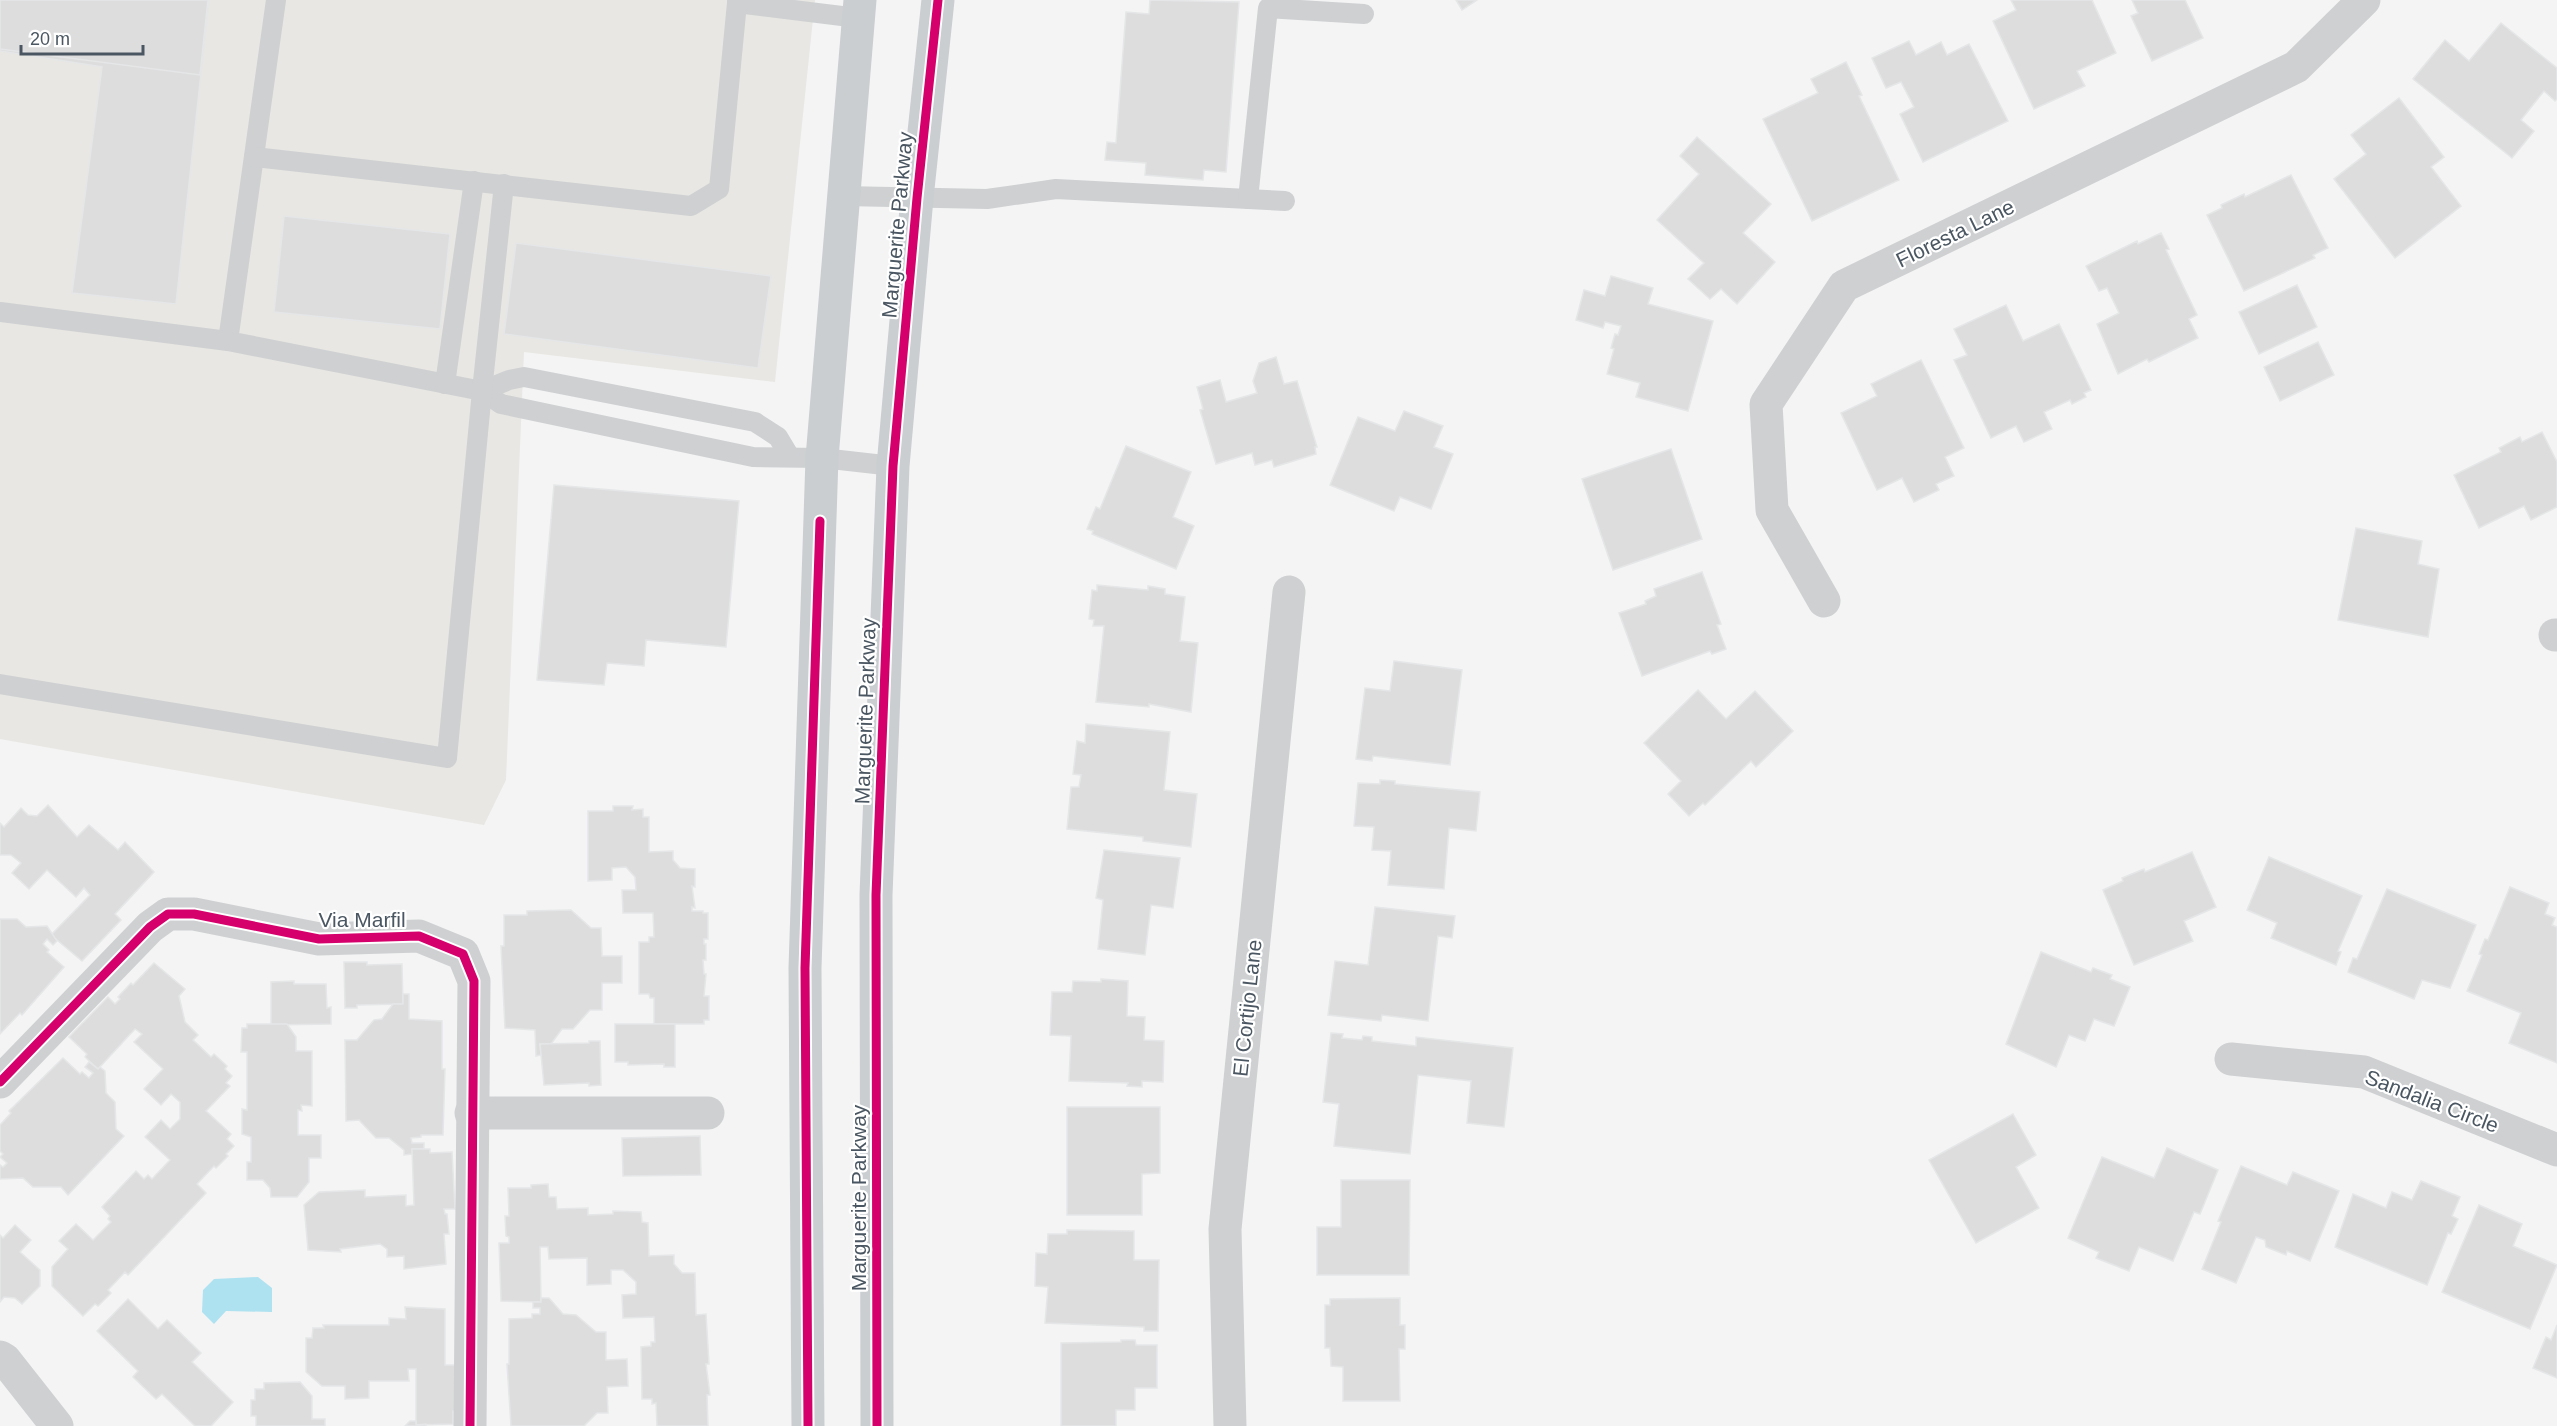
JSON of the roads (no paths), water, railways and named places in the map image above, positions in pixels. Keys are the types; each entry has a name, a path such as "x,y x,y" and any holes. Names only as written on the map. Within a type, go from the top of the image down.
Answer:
{"main road":[{"name":"Marguerite Parkway","path":"877,1426 876,895 892,466 938,0"},
{"path":"808,1426 806,968 822,458 859,9"}],"street":[{"name":"Floresta Lane","path":"1824,601 1772,510 1766,404 1844,286 2296,67 2364,0"},
{"name":"El Cortijo Lane","path":"1230,1426 1225,1229 1289,592"},
{"name":"Via Marfil","path":"0,1082 150,927 168,914 194,914 319,939 418,936 463,954 474,981 471,1113 470,1426"},
{"name":"Sandalia Circle","path":"2231,1059 2364,1072 2557,1150"},
{"path":"471,1113 708,1113"},
{"path":"0,1357 6,1360 57,1426"}],"lane":[{"path":"228,341 276,0"},
{"path":"254,157 691,206 719,189 737,1 859,9"},
{"path":"1248,199 1268,8 1364,14"},
{"path":"445,384 474,181"},
{"path":"0,684 447,758 504,184"},
{"path":"843,196 987,199 1056,189 1285,201"},
{"path":"0,312 228,341 482,391 501,404 753,457 822,458 892,466"},
{"path":"482,391 509,380 524,377 755,422 778,437 790,457"}],"water":[{"path":"258,1277 272,1288 272,1312 226,1311 214,1324 202,1312 203,1290 214,1279"}]}
